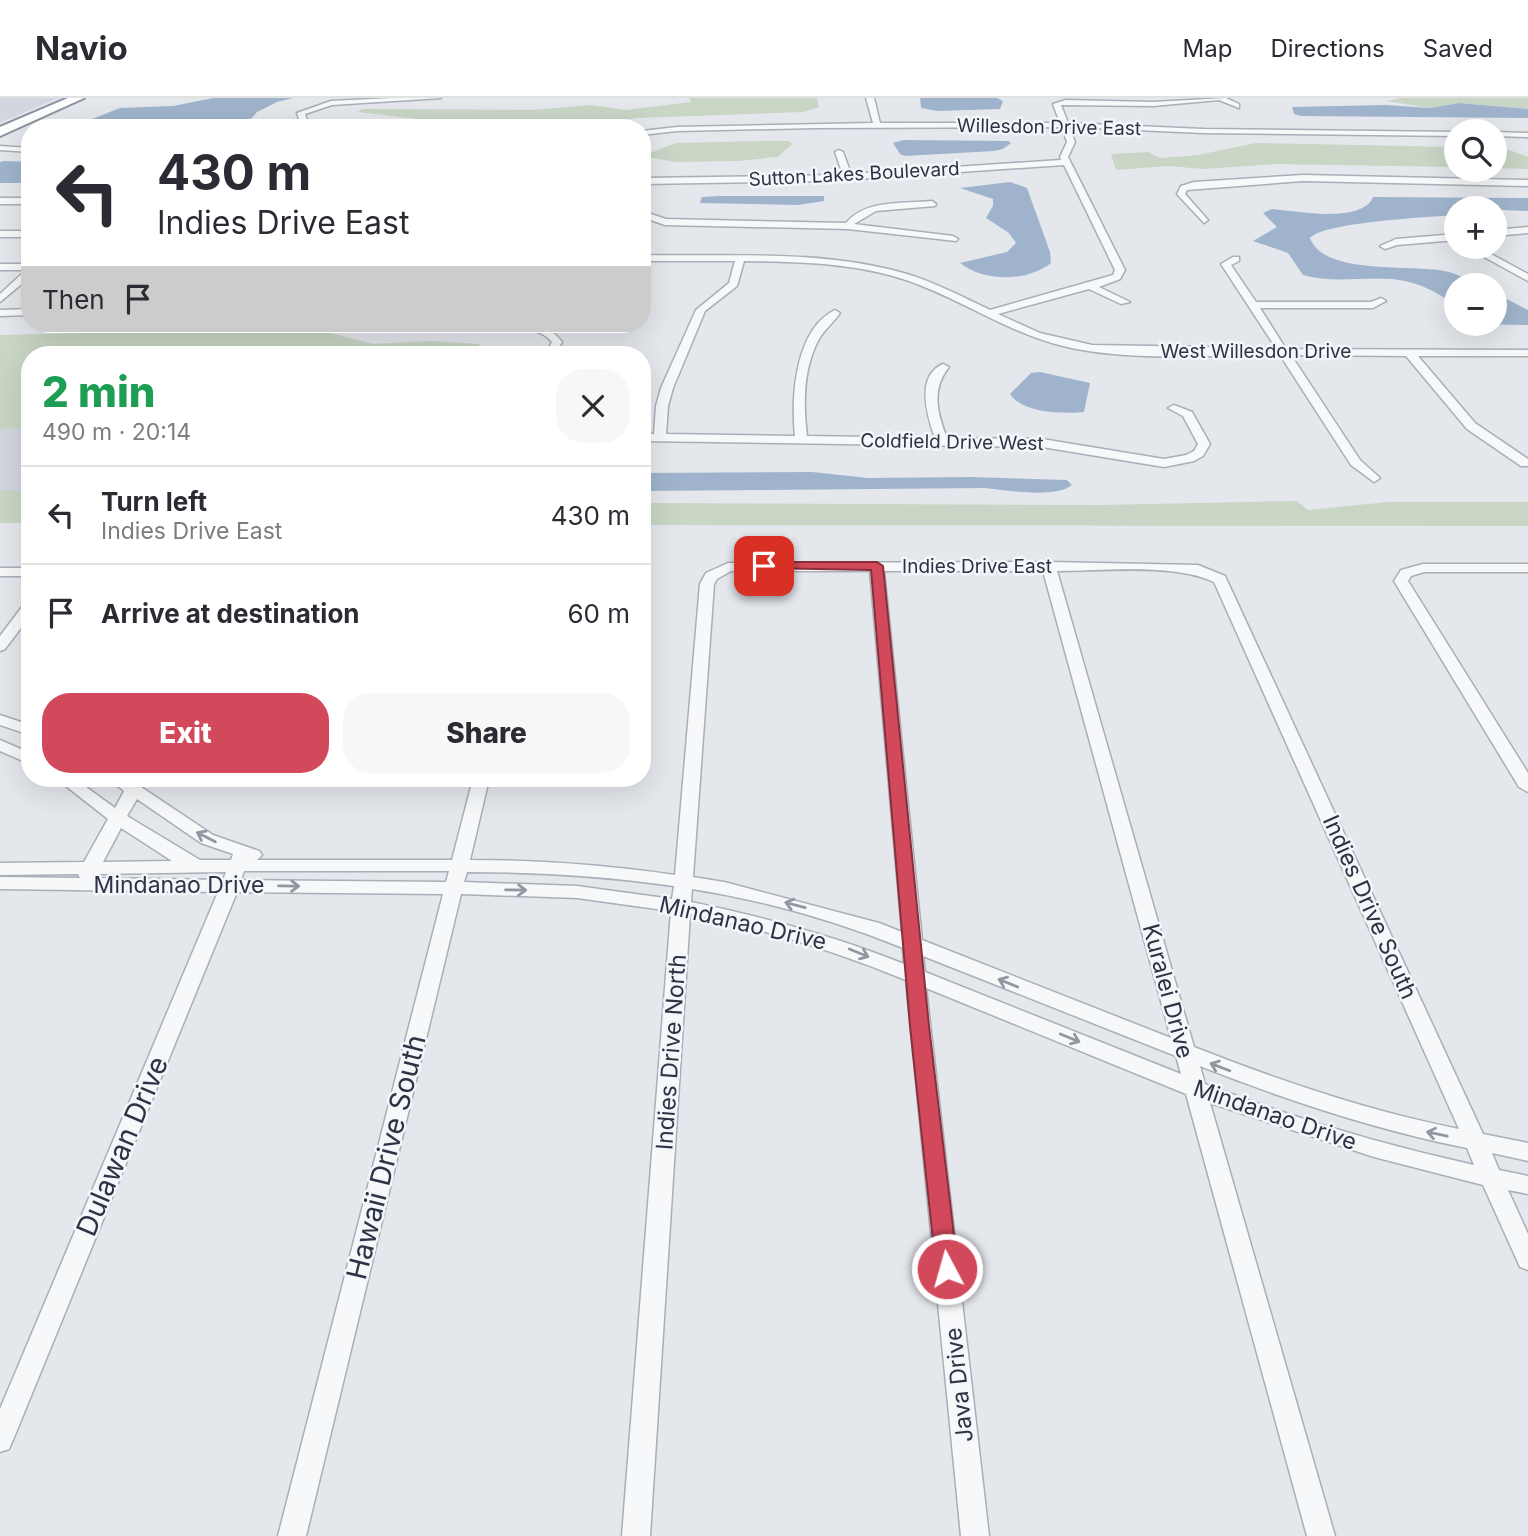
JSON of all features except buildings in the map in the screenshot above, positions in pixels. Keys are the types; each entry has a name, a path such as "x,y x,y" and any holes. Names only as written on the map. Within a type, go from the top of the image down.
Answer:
{"highway":[{"path":"30,119 78,98"},
{"path":"56,119 92,103"},
{"path":"0,132 21,123"},
{"path":"0,148 21,136"}],"street":[{"path":"303,119 301,113 317,106 344,102 437,98"},
{"path":"870,98 877,125"},
{"path":"991,313 1092,287 1114,279 1120,270 1066,162 1064,152 1071,142 1057,104 1062,101 1153,104 1219,98 1236,106"},
{"name":"Willesdon Drive East","path":"651,132 677,129 877,125 1065,125 1444,134"},
{"path":"1157,129 1162,139"},
{"path":"1507,134 1528,135"},
{"path":"0,148 21,151"},
{"path":"839,152 848,177"},
{"name":"Sutton Lakes Boulevard","path":"651,183 848,177 1066,162"},
{"path":"1284,179 1295,186"},
{"path":"1203,220 1181,194 1184,188 1284,179 1528,183"},
{"path":"1174,180 1190,186"},
{"path":"0,201 21,201"},
{"path":"848,226 854,216 865,211 932,204"},
{"path":"651,217 665,222 848,226 953,239"},
{"path":"1507,232 1528,230"},
{"path":"0,234 21,234"},
{"path":"1385,246 1396,242 1444,238"},
{"name":"West Willesdon Drive","path":"651,257 786,259 868,268 926,283 1045,338 1089,349 1528,353"},
{"path":"660,438 662,406 676,365 704,305 734,284 740,259"},
{"path":"1236,259 1226,264 1251,305 1355,462 1374,478"},
{"path":"1493,259 1528,278"},
{"path":"0,267 21,268"},
{"path":"0,299 21,278"},
{"path":"1092,287 1125,302"},
{"path":"1251,305 1373,305 1381,301"},
{"path":"0,313 21,312"},
{"path":"801,437 798,412 801,373 814,338 835,313"},
{"path":"1408,351 1471,426 1525,463"},
{"path":"943,367 935,373 931,388 937,428 943,443"},
{"name":"Coldfield Drive West","path":"651,438 801,437 943,443 1050,443 1164,463 1190,458 1199,453 1204,444 1188,414 1174,408"},
{"name":"Indies Drive East","path":"716,572 740,566 1198,569"},
{"name":"Java Drive","path":"877,566 912,944 975,1536"},
{"name":"Kuralei Drive","path":"1049,566 1321,1536"},
{"path":"1528,568 1423,568 1406,573 1401,581 1528,786"},
{"name":"Indies Drive South","path":"1198,569 1220,579 1226,589 1528,1260"},
{"path":"0,572 21,572"},
{"name":"Indies Drive North","path":"636,1536 707,584 716,572"},
{"path":"0,646 21,618"},
{"path":"0,720 21,727"},
{"path":"0,744 21,755"},
{"path":"76,787 173,854 200,868"},
{"path":"86,875 117,817 124,787"},
{"path":"129,787 207,839 237,868"},
{"name":"Hawaii Drive South","path":"292,1536 479,787"},
{"name":"Mindanao Drive","path":"0,873 86,875 294,865 564,867 724,888 872,928 1184,1054 1329,1105 1475,1143 1528,1152"},
{"name":"Mindanao Drive","path":"86,875 237,868 452,890 577,892 682,906 760,922 813,937 1196,1088 1332,1137 1528,1185"},
{"name":"Dulawan Drive","path":"0,1440 237,868"}],"shaded area":[{"path":"0,98 58,98 0,123"},
{"path":"21,428 21,492 0,490 0,429"}],"green space":[{"path":"689,98 817,98 819,107 803,112 629,119 419,119 358,112 362,109 533,110 591,105 625,110 691,102"},
{"path":"1401,98 1528,98 1528,109 1459,103 1430,108 1386,101"},
{"path":"789,141 792,144 778,157 738,161 675,162 651,158 651,153 676,143"},
{"path":"1256,143 1444,147 1444,167 1274,164 1203,169 1168,166 1116,170 1111,154 1148,152 1160,158 1198,155"},
{"path":"1507,149 1528,157 1528,169 1507,168"},
{"path":"330,333 373,344 430,341 480,346 21,346 21,428 0,429 0,335"},
{"path":"0,490 21,491 21,523 0,523"},
{"path":"1297,501 1308,510 1388,502 1528,502 1528,526 651,525 651,503 1100,505"}],"water":[{"path":"213,98 293,98 277,102 250,119 92,119 120,108 173,106"},
{"path":"920,98 997,98 1003,101 1000,109 937,111 921,108"},
{"path":"1459,103 1528,109 1528,118 1301,116 1294,114 1292,107 1385,105 1430,108"},
{"path":"903,140 1011,143 994,151 905,156 900,154 893,143"},
{"path":"0,162 21,162 21,183 0,183"},
{"path":"1010,182 1027,188 1050,252 1051,263 1030,274 1018,276 981,274 960,263 1007,252 1016,243 1009,233 986,218 993,206 993,199 960,188"},
{"path":"824,196 824,201 798,205 700,203 702,197"},
{"path":"1373,197 1444,197 1444,216 1355,224 1319,232 1310,238 1319,250 1351,264 1452,273 1444,273 1444,298 1421,285 1404,281 1303,275 1288,253 1253,241 1277,227 1263,213 1272,209 1327,214 1356,211"},
{"path":"1507,198 1528,198 1528,211 1507,210"},
{"path":"1507,299 1528,310 1528,325 1507,325"},
{"path":"1040,372 1090,383 1084,412 1065,413 1033,409 1010,394 1031,373"},
{"path":"812,472 868,478 1067,480 1072,485 1054,492 1042,493 984,488 651,491 651,473"}],"route":[{"path":"764,566 877,566 920,1026 947,1269"}]}
